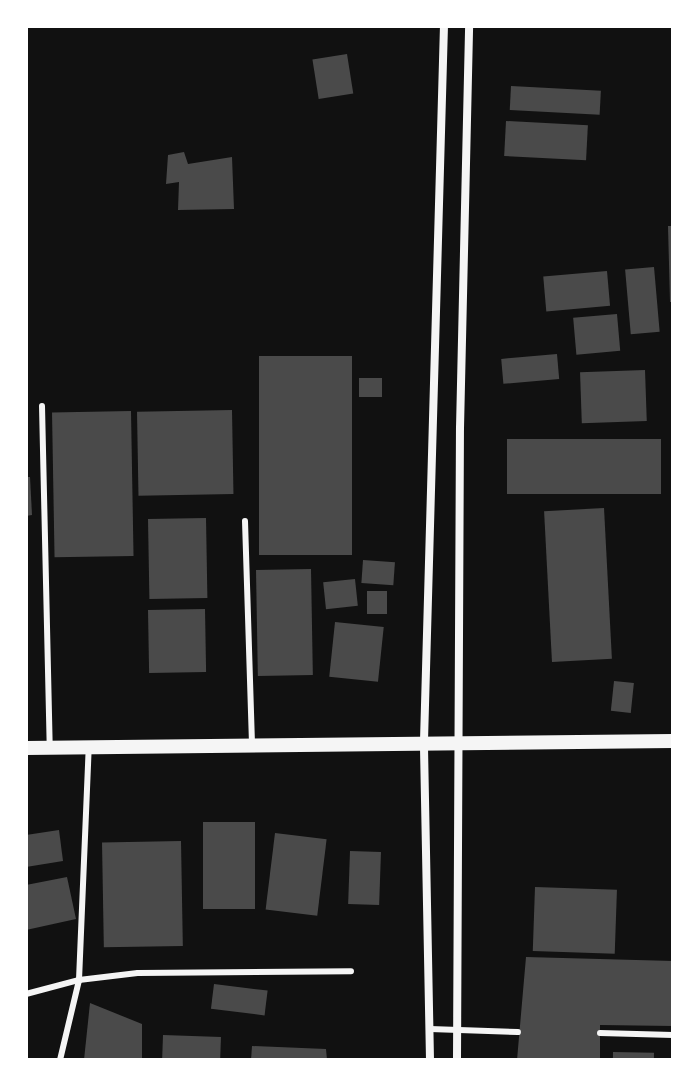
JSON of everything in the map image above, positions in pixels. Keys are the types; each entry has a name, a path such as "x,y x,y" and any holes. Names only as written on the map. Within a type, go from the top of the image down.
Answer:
{"street":[{"path":"430,1060 424,741 444,26"},
{"path":"457,1060 462,741 460,428 469,26"},
{"path":"26,748 424,741 673,741"}],"lane":[{"path":"42,406 50,748"},
{"path":"245,521 252,744"},
{"path":"60,1060 79,980 89,745"},
{"path":"26,994 79,980 189,970 351,971"},
{"path":"430,1029 518,1032"},
{"path":"600,1033 673,1035"}],"building":[{"path":"347,54 353,94 319,99 312,59"},
{"path":"511,86 601,91 600,115 510,110"},
{"path":"506,121 588,125 586,160 504,156"},
{"path":"184,152 188,164 232,157 234,209 178,210 179,182 166,184 168,155"},
{"path":"668,226 673,226 673,302 670,302"},
{"path":"654,267 660,332 631,334 625,270"},
{"path":"607,271 610,306 546,311 543,277"},
{"path":"617,314 620,351 576,355 573,318"},
{"path":"557,354 559,379 503,384 501,359"},
{"path":"259,356 352,356 352,555 259,555"},
{"path":"645,370 647,421 582,423 580,372"},
{"path":"359,378 382,378 382,397 359,397"},
{"path":"232,410 233,494 138,496 137,412"},
{"path":"131,411 134,556 55,557 52,412"},
{"path":"507,439 661,439 661,494 507,494"},
{"path":"26,477 30,477 32,515 26,516"},
{"path":"604,508 612,659 552,662 544,511"},
{"path":"206,518 207,598 149,599 148,519"},
{"path":"363,560 395,562 393,585 361,583"},
{"path":"311,569 313,675 258,676 256,570"},
{"path":"355,579 358,606 326,609 323,582"},
{"path":"367,591 387,591 387,614 367,614"},
{"path":"205,609 206,672 149,673 148,610"},
{"path":"335,622 384,627 378,682 329,677"},
{"path":"614,681 634,683 631,713 611,711"},
{"path":"203,822 255,822 255,909 203,909"},
{"path":"59,830 63,861 26,867 26,835"},
{"path":"275,833 327,839 317,916 266,909"},
{"path":"181,841 183,946 104,947 102,842"},
{"path":"350,851 381,852 379,905 348,904"},
{"path":"67,877 76,919 26,930 26,885"},
{"path":"535,887 617,890 615,954 533,951"},
{"path":"526,957 673,961 673,1026 600,1025 600,1060 517,1060"},
{"path":"214,984 268,991 265,1015 211,1009"},
{"path":"90,1003 142,1024 142,1060 84,1060"},
{"path":"163,1035 221,1037 220,1060 162,1060"},
{"path":"252,1046 326,1049 327,1060 251,1060"},
{"path":"613,1052 654,1053 654,1060 613,1060"}]}
